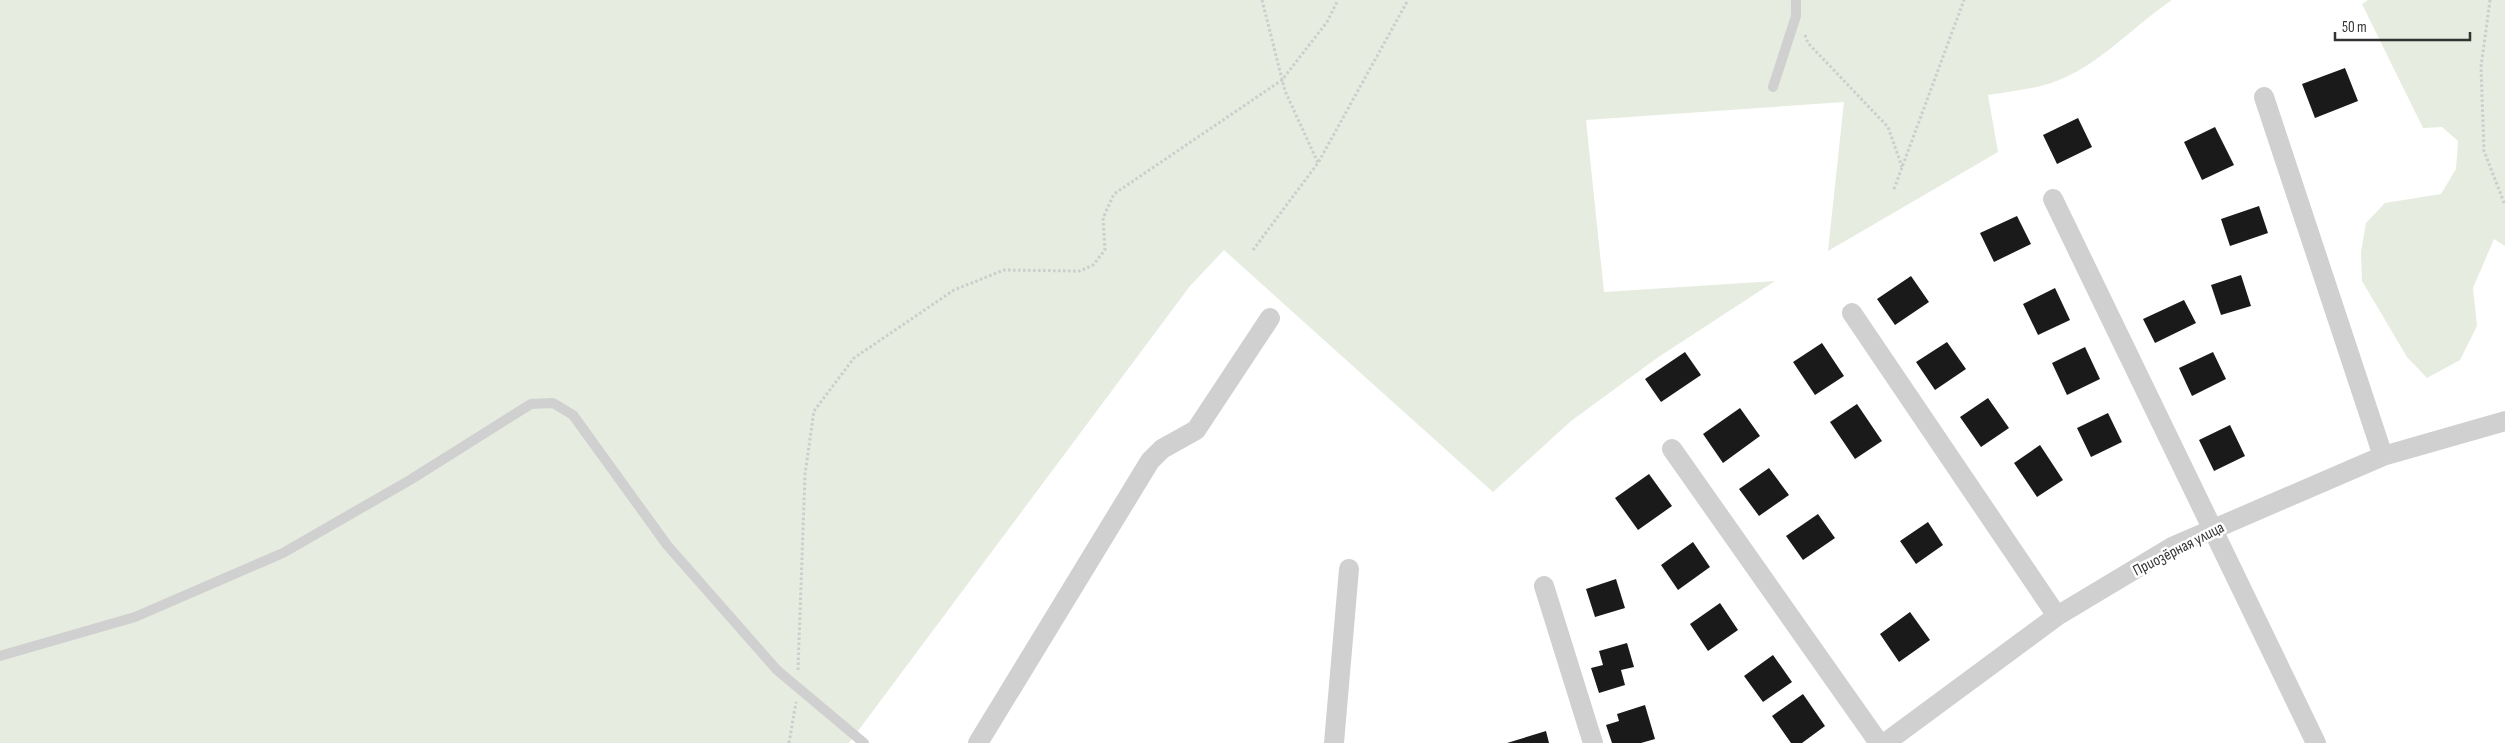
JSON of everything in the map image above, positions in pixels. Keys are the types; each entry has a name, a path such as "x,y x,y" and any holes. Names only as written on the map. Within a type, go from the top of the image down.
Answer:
{"street":[{"path":"2264,97 2383,456"},
{"path":"2053,199 2214,528 2316,743"},
{"path":"1852,313 2057,616"},
{"path":"978,743 1150,461 1162,449 1196,430 1270,318"},
{"name":"Приозёрная улица","path":"1885,743 2057,616 2172,547 2383,456 2505,421"},
{"path":"1672,449 1879,743"},
{"path":"1334,743 1349,569"},
{"path":"1544,586 1593,743"}],"lane":[{"path":"1773,88 1796,16 1796,0"},
{"path":"0,656 135,617 283,553 410,480 531,404 553,403 573,415 667,545 777,670 864,743"}],"path":[{"path":"1262,0 1285,91 1318,163"},
{"path":"789,743 798,688 805,474 814,411 854,358 954,290 1004,270 1080,271 1093,265 1105,250 1103,218 1114,194 1282,80 1327,22 1338,0"},
{"path":"1253,250 1318,163 1408,0"},
{"path":"1894,189 1964,0"},
{"path":"2490,0 2481,67 2484,151 2505,205"},
{"path":"1796,16 1808,43 1888,127 1902,167"}],"shaded area":[{"path":"0,0 2172,0 2094,61 2060,80 2022,90 1988,95 1998,152 1828,251 1844,102 1586,120 1604,292 1775,281 1657,358 1571,421 1493,492 1224,250 1190,286 849,743 0,743"},
{"path":"2368,0 2505,0 2505,246 2494,239 2473,288 2477,326 2460,360 2427,378 2407,357 2362,281 2361,252 2366,223 2385,203 2441,194 2456,169 2458,141 2442,127 2423,128 2362,4"}],"building":[{"path":"2345,68 2358,101 2315,118 2302,84"},
{"path":"2078,118 2092,147 2057,164 2043,135"},
{"path":"2215,127 2234,165 2202,180 2184,142"},
{"path":"2259,206 2268,233 2230,246 2221,219"},
{"path":"2017,216 2031,244 1994,262 1980,233"},
{"path":"2241,275 2251,306 2221,315 2211,285"},
{"path":"1911,276 1929,302 1895,325 1877,299"},
{"path":"2055,288 2070,320 2038,335 2023,304"},
{"path":"2184,300 2196,323 2155,343 2143,319"},
{"path":"1947,342 1966,369 1935,390 1916,362"},
{"path":"1822,343 1844,376 1815,395 1793,362"},
{"path":"2085,347 2100,379 2067,395 2052,363"},
{"path":"1685,352 1701,375 1661,402 1645,379"},
{"path":"2213,352 2226,379 2192,396 2179,368"},
{"path":"1988,398 2009,428 1981,447 1960,417"},
{"path":"1857,404 1882,441 1855,459 1830,422"},
{"path":"1740,408 1760,436 1723,463 1703,434"},
{"path":"2108,413 2122,442 2091,457 2077,428"},
{"path":"2230,425 2245,456 2214,471 2199,440"},
{"path":"2040,445 2063,480 2037,497 2014,463"},
{"path":"1769,468 1789,495 1759,516 1739,489"},
{"path":"1649,474 1672,506 1638,530 1615,498"},
{"path":"1818,514 1835,538 1803,560 1786,536"},
{"path":"1928,522 1943,545 1916,564 1900,541"},
{"path":"1693,542 1710,567 1678,590 1661,565"},
{"path":"1616,579 1625,608 1595,617 1586,589"},
{"path":"1720,603 1738,630 1708,651 1690,624"},
{"path":"1910,612 1930,640 1899,662 1880,634"},
{"path":"1627,643 1634,667 1621,670 1625,685 1599,693 1591,668 1603,665 1599,651"},
{"path":"1773,655 1792,682 1763,702 1744,676"},
{"path":"1803,694 1825,726 1802,743 1791,743 1772,716"},
{"path":"1645,705 1655,739 1641,743 1612,743 1606,725 1619,721 1617,714"},
{"path":"1546,731 1549,743 1507,743"}]}
